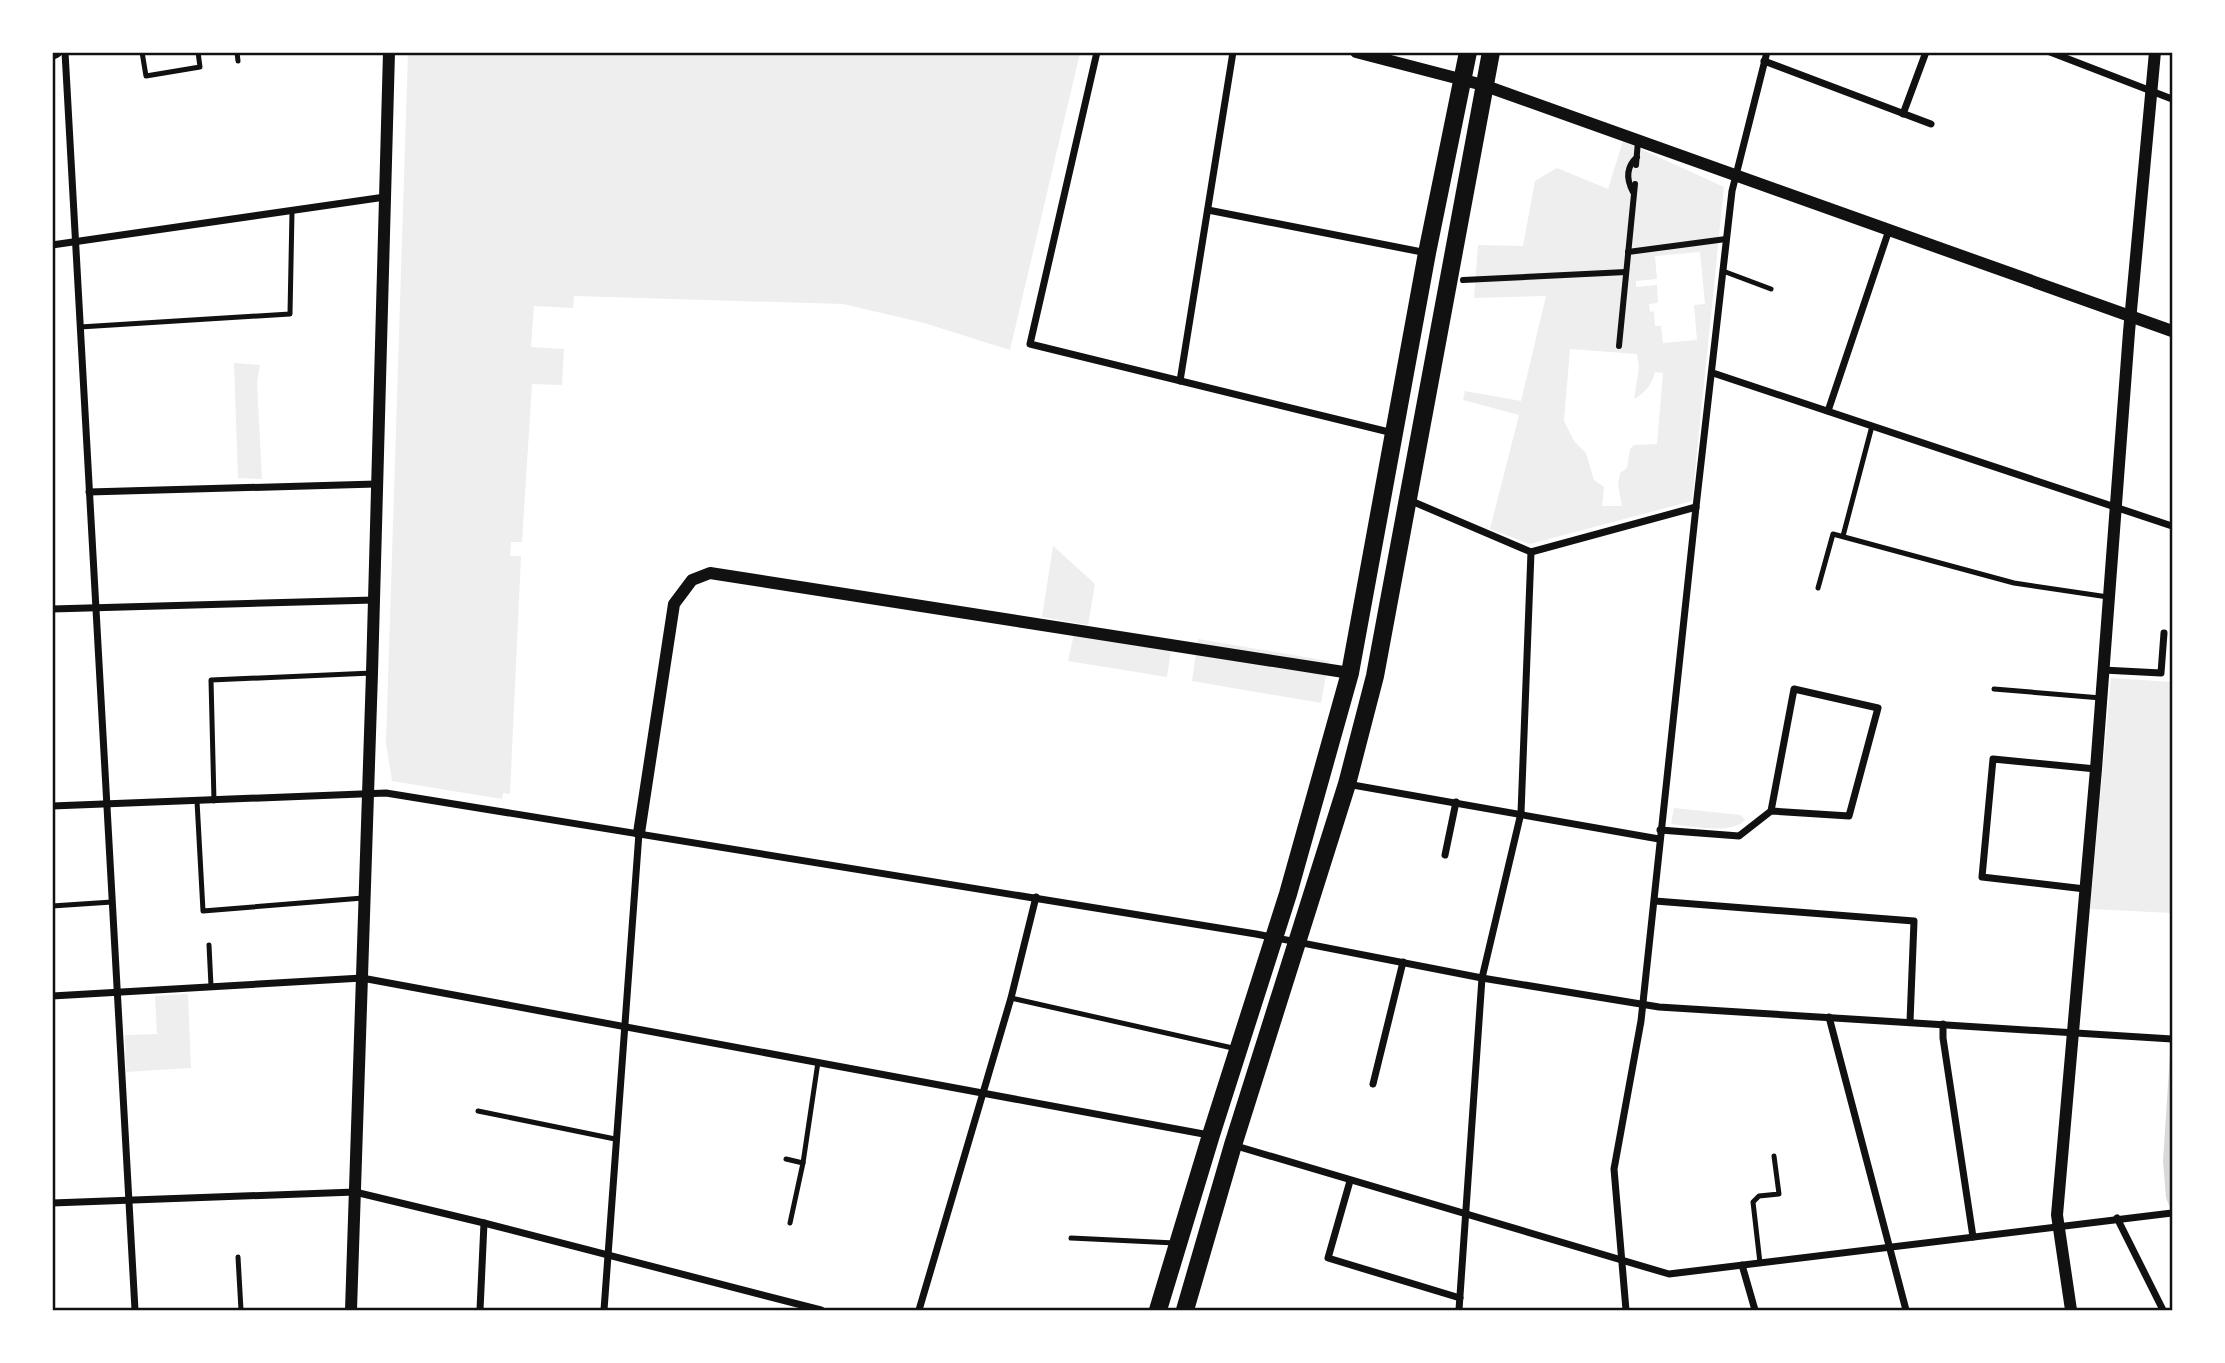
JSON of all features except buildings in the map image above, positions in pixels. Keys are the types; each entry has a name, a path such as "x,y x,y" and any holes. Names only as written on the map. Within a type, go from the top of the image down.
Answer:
{"main road":[{"path":"1158,1311 1210,1135 1274,937 1350,673 1427,253 1468,52"},
{"path":"1185,1311 1233,1145 1347,784 1375,676 1491,52"}],"street":[{"path":"65,52 135,1311"},
{"path":"351,1311 389,52"},
{"path":"1097,52 1030,344 1393,433"},
{"path":"1180,381 1233,52"},
{"path":"1356,52 1483,85 2172,331"},
{"path":"1626,1311 1614,1169 1643,1005 1659,839 1734,176 1767,52"},
{"path":"1903,114 1926,52"},
{"path":"2050,52 2172,99"},
{"path":"2071,1311 2057,1227 2096,769 2130,316 2155,52"},
{"path":"1764,61 1931,124"},
{"path":"1636,166 1638,141"},
{"path":"1634,194 1628,177 1630,163 1637,156"},
{"path":"1619,346 1635,184"},
{"path":"52,245 385,197"},
{"path":"1208,210 1427,253"},
{"path":"1828,411 1889,230"},
{"path":"1628,252 1726,239"},
{"path":"1463,280 1626,272"},
{"path":"1713,373 2172,526"},
{"path":"89,492 376,484"},
{"path":"1406,499 1531,552 1696,507"},
{"path":"1459,1311 1482,978 1521,813 1531,552"},
{"path":"604,1311 639,833 674,604 692,580 710,573 1350,673"},
{"path":"52,609 374,600"},
{"path":"2103,670 2161,673 2164,634"},
{"path":"1660,830 1739,836 1771,811 1794,689 1878,708 1849,816 1771,811"},
{"path":"2085,888 1982,877 1993,759 2096,769"},
{"path":"1347,784 1659,839"},
{"path":"52,806 386,793 1274,937 1482,978 1643,1005 2172,1039"},
{"path":"1445,855 1456,802"},
{"path":"919,1311 1012,998 1036,897"},
{"path":"1655,901 1914,921 1910,1021"},
{"path":"1373,1084 1403,962"},
{"path":"52,996 362,978 1210,1135"},
{"path":"1829,1017 1906,1311"},
{"path":"1943,1024 1973,1237"},
{"path":"1233,1145 1670,1274 2171,1213"},
{"path":"1350,1181 1328,1258 1460,1298"},
{"path":"52,1203 355,1192 821,1311"},
{"path":"2116,1219 2163,1311"},
{"path":"480,1311 484,1223"},
{"path":"1742,1265 1755,1311"}],"lane":[{"path":"142,52 146,76 200,67 198,52"},
{"path":"237,52 238,61"},
{"path":"80,327 290,314 292,212"},
{"path":"1723,271 1770,289"},
{"path":"1843,536 1872,426"},
{"path":"1818,589 1833,534 2014,583 2108,597"},
{"path":"214,801 211,680 372,673"},
{"path":"1994,689 2101,698"},
{"path":"197,801 203,911 363,898"},
{"path":"52,906 112,902"},
{"path":"209,945 211,986"},
{"path":"1012,998 1239,1049"},
{"path":"790,1223 803,1163 818,1062"},
{"path":"478,1111 615,1139"},
{"path":"1760,1263 1753,1202 1759,1196 1779,1194 1774,1156"},
{"path":"786,1158 803,1163"},
{"path":"1071,1238 1178,1243"},
{"path":"238,1257 242,1311"}],"shaded area":[{"path":"408,52 1080,53 1010,350 924,323 843,304 574,296 573,308 534,306 531,347 564,349 562,385 532,384 522,542 511,542 510,556 521,556 510,794 503,793 502,799 392,781 386,743"},
{"path":"1623,141 1724,187 1692,501 1530,544 1490,529 1519,415 1463,400 1465,391 1521,401 1546,296 1474,298 1478,245 1523,246 1535,181 1557,168 1608,189","holes":["1700,252 1705,304 1694,305 1697,340 1663,343 1661,326 1655,326 1654,311 1650,312 1649,304 1658,303 1657,285 1636,287 1636,281 1657,279 1655,256","1570,349 1637,354 1639,367 1634,399 1648,388 1655,372 1663,373 1657,444 1634,445 1630,449 1627,468 1620,473 1618,485 1622,506 1602,506 1604,487 1594,480 1586,453 1574,441 1564,421"]},
{"path":"234,363 260,365 257,383 262,479 238,478"},
{"path":"1053,546 1095,584 1088,625 1042,617"},
{"path":"1074,634 1171,650 1167,677 1068,661"},
{"path":"1198,639 1329,661 1328,667 1197,646"},
{"path":"1196,653 1326,675 1321,703 1192,681"},
{"path":"2111,678 2172,682 2172,913 2090,909"},
{"path":"1674,808 1741,815 1745,820 1739,825 1721,828 1671,824"},
{"path":"188,994 191,1068 126,1072 125,1035 157,1034 155,996"},
{"path":"2172,1023 2172,1212 2166,1198 2163,1161"}]}
